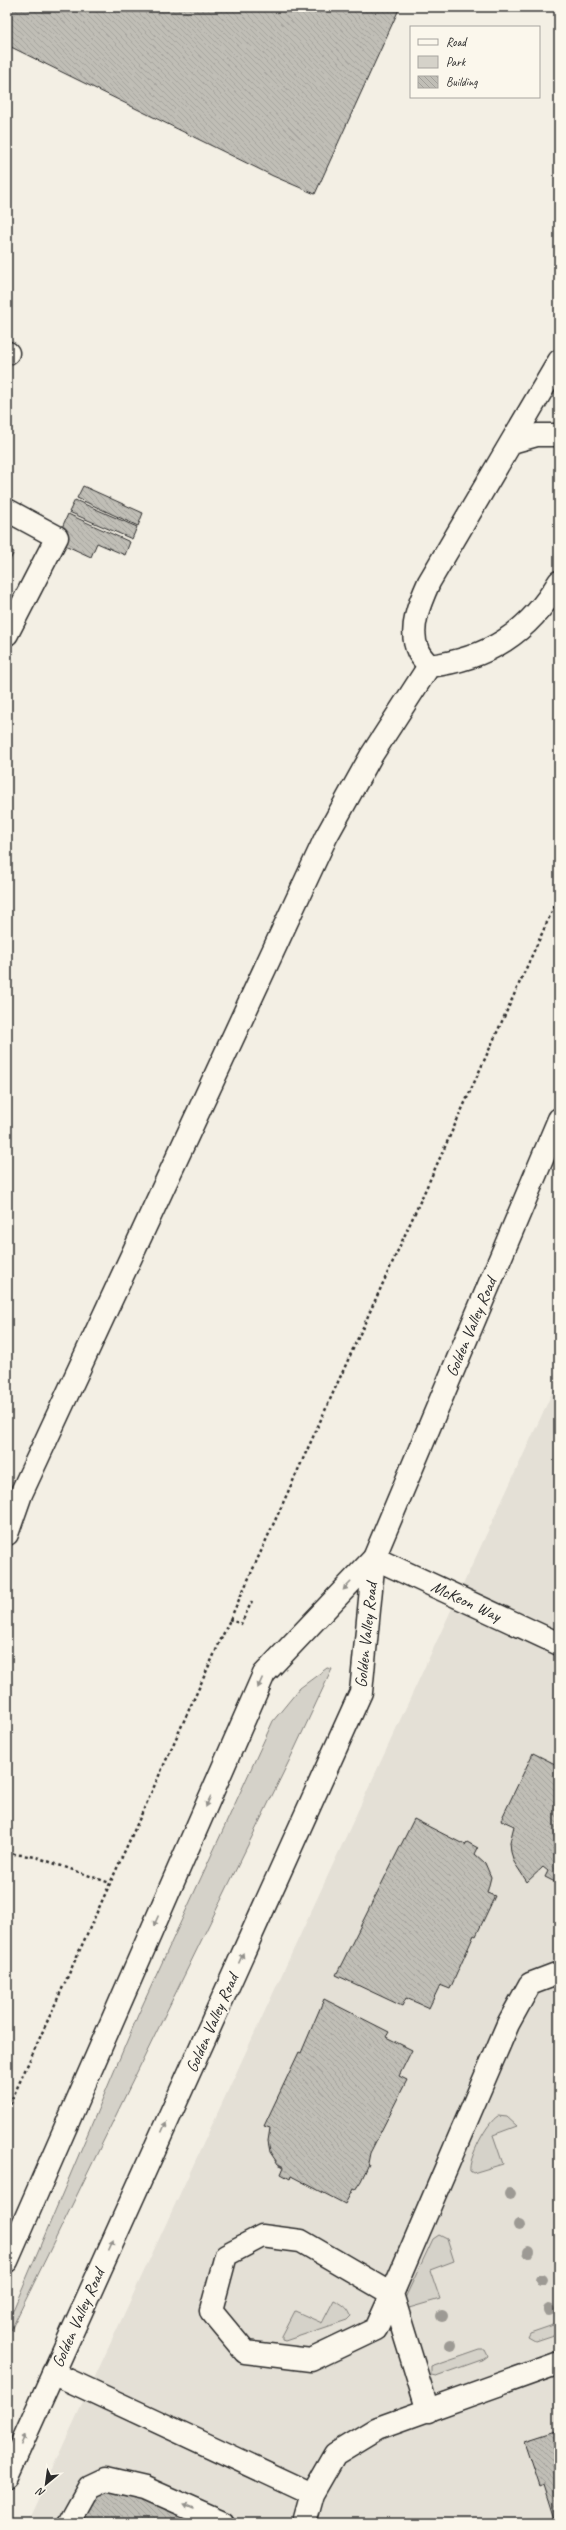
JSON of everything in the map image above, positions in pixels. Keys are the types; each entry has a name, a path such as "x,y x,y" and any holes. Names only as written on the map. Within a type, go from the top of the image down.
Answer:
{"main road":[{"path":"429,666 418,651 415,632 418,606 429,582 559,361"},
{"path":"512,442 537,436 559,435"},
{"path":"7,510 57,538 7,634"},
{"path":"429,666 450,664 495,648 527,624 548,599 559,582"},
{"path":"7,1534 21,1494 326,837 370,756 429,666"},
{"name":"Golden Valley Road","path":"7,2476 362,1692 374,1558 559,1119"},
{"name":"Golden Valley Road","path":"7,2261 264,1674 374,1558"},
{"name":"McKeon Way","path":"374,1558 559,1644"},
{"path":"428,2411 392,2294 301,2241 262,2236 226,2255 211,2311 245,2352 311,2360 376,2329 392,2294 508,2024 530,1984 559,1973"},
{"path":"304,2523 312,2494 335,2454 378,2428 559,2363"},
{"path":"53,2373 312,2494"},
{"path":"69,2523 89,2487 106,2479 145,2488 224,2523"}],"path":[{"path":"7,2110 559,896"},
{"path":"229,1619 241,1624 252,1601"},
{"path":"7,1853 36,1857 110,1883"}],"shaded area":[{"path":"559,1378 559,2523 27,2523"}],"green space":[{"path":"327,1668 332,1669 289,1761 11,2330 7,2327 8,2322 138,2015 273,1721 300,1688"},
{"path":"498,2116 507,2117 517,2126 493,2135 503,2164 473,2173 470,2171 470,2165 475,2150 489,2125"},
{"path":"439,2235 447,2239 454,2261 430,2270 440,2299 409,2308 404,2301 406,2296 433,2239"},
{"path":"334,2300 342,2304 348,2310 351,2316 347,2320 285,2341 282,2340 282,2336 295,2311 322,2323"},
{"path":"559,2323 559,2333 535,2341 528,2337 530,2333"},
{"path":"480,2350 485,2350 488,2356 484,2359 436,2376 431,2375 431,2367"}],"building":[{"path":"7,7 400,7 315,194 273,176 7,45"},
{"path":"83,486 143,513 138,526 77,498"},
{"path":"75,500 137,527 132,539 69,512"},
{"path":"68,514 130,542 125,555 97,543 91,557 56,541"},
{"path":"7,548 14,552 7,566"},
{"path":"533,1753 559,1766 559,1884 545,1877 548,1871 543,1867 527,1882 514,1862 511,1852 510,1842 514,1826 501,1820"},
{"path":"414,1819 465,1845 467,1842 478,1848 475,1854 485,1863 491,1877 487,1893 495,1896 476,1936 474,1935 450,1989 440,1985 429,2008 406,1998 402,2006 336,1975"},
{"path":"324,1999 389,2032 386,2037 412,2050 399,2076 407,2080 370,2153 369,2164 361,2181 355,2190 353,2189 345,2204 291,2176 290,2179 281,2174 284,2167 278,2164 270,2152 268,2141 270,2128 264,2126 299,2052 301,2053"},
{"path":"559,2430 559,2520 555,2519 544,2484 540,2486 525,2441"},
{"path":"118,2489 203,2523 84,2523 91,2505 99,2494 105,2490"}]}
